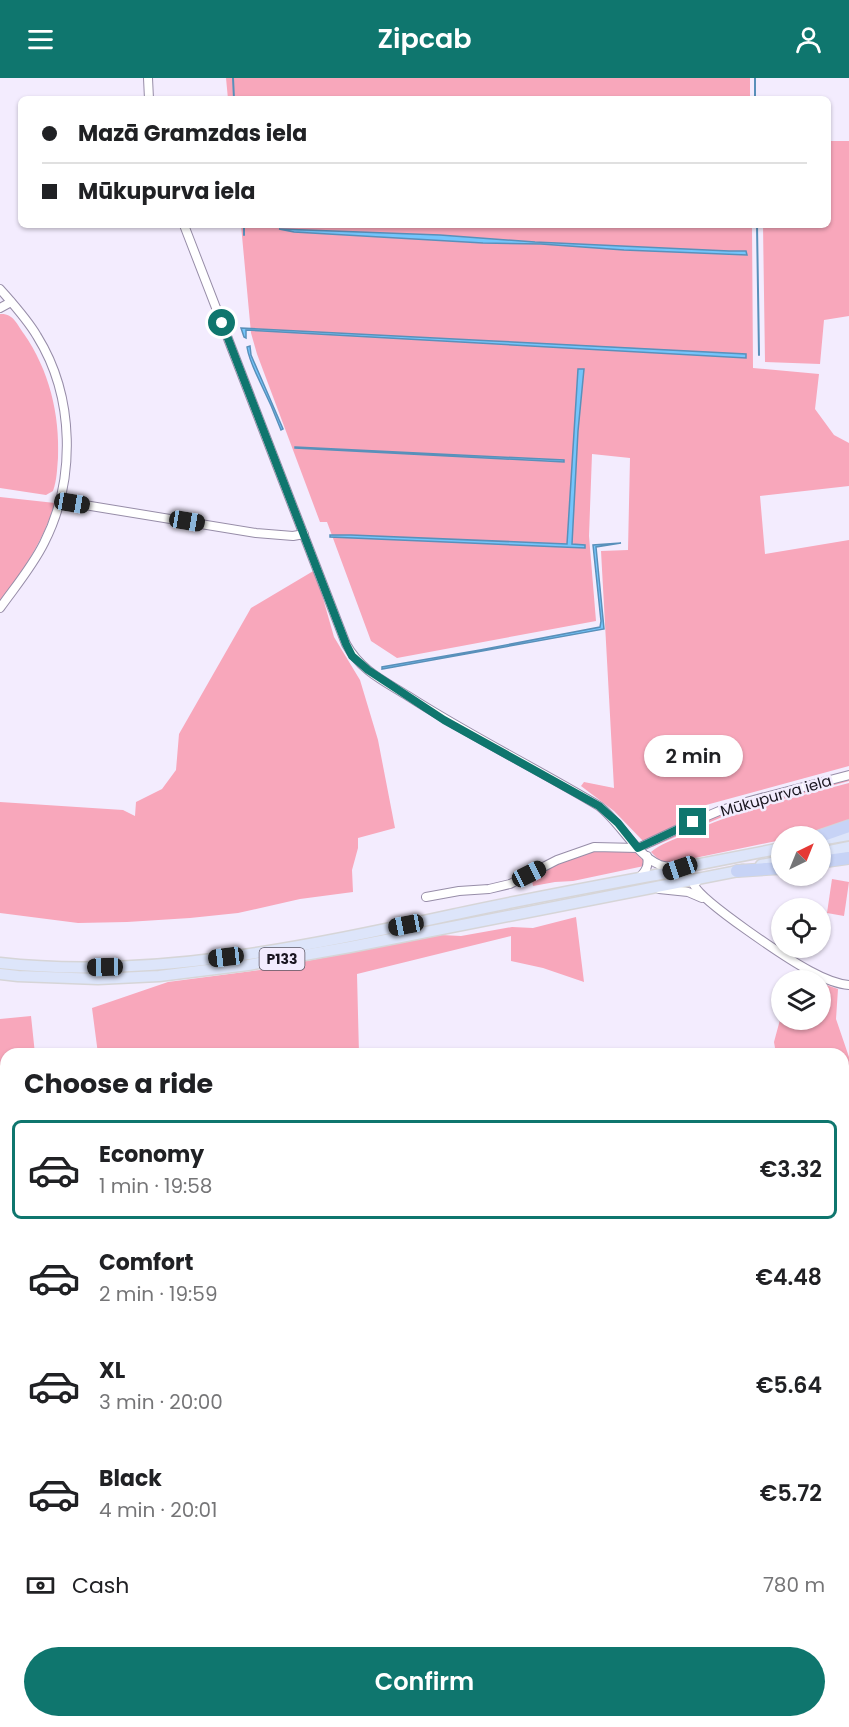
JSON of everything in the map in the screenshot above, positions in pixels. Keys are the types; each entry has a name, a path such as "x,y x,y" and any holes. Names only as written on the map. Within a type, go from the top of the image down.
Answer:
{"highway":[{"path":"831,832 849,826"},
{"path":"831,860 849,858"},
{"path":"737,871 771,869"}],"main road":[{"path":"831,838 849,835"},
{"path":"831,851 849,847"},
{"name":"P133","path":"0,963 46,967 112,967 216,958 314,943 771,850"},
{"name":"P133","path":"0,974 98,979 159,976 237,967 350,947 771,863"}],"street":[{"path":"148,78 149,96"},
{"path":"185,228 346,644 359,663 444,720 599,806 618,823 646,856 661,865 680,868"},
{"path":"0,289 38,337 50,361 66,419 65,475 51,529 37,556 0,608"},
{"path":"0,308 11,302"},
{"path":"60,501 256,533 293,536 304,534"},
{"name":"Mūkupurva iela","path":"638,848 719,811 849,775"},
{"path":"426,897 510,884 557,860 594,847 638,848"},
{"path":"639,878 648,866 646,856"},
{"path":"699,879 694,885 706,899 780,953 809,971 849,985"},
{"path":"650,888 688,892 706,899"}],"shaded area":[{"path":"226,78 750,78 750,96 228,96"},
{"path":"831,141 849,141 849,316 824,320 820,364 765,362 763,228 831,228"},
{"path":"241,228 752,228 753,368 819,374 815,409 834,435 849,443 849,486 760,496 765,554 849,540 849,766 706,805 706,811 643,841 614,811 581,786 584,782 614,788 601,551 628,550 630,458 592,454 589,536 596,621 397,658 371,641 327,522 320,522 251,333"},
{"path":"0,314 8,315 17,323 40,362 51,393 57,425 58,458 53,491 46,495 0,488"},
{"path":"0,497 55,503 50,518 25,567 0,602"},
{"path":"315,570 334,637 360,680 378,740 395,828 358,838 358,848 352,870 353,892 300,899 238,913 127,922 78,923 0,913 0,802 123,810 135,816 136,802 162,789 176,770 179,734 251,608"},
{"path":"849,778 849,781 729,814 652,847 704,821 742,807"},
{"path":"849,783 849,821 831,826 771,826 771,842 671,863 660,861 651,852 667,842 704,826 765,805"},
{"path":"614,849 637,853 644,859 644,866 573,881 533,886 531,876 587,851"},
{"path":"832,879 849,882 844,916 831,914"},
{"path":"576,917 584,982 543,968 511,961 511,936 357,974 359,1048 97,1048 92,1008 168,982 260,970 441,935 461,936 512,927 533,928"},
{"path":"831,987 838,989 836,1019 846,1048 775,1048 777,1030 831,1030"},
{"path":"31,1016 34,1048 0,1048 0,1019"}],"water":[{"path":"279,229 746,251 747,255 483,243 294,232"},
{"path":"241,328 746,354 746,358 246,330 246,338"},
{"path":"250,346 251,355 283,429 281,430 251,361 247,347"},
{"path":"578,369 584,369 572,544 585,545 585,548 330,537 330,535 351,535 567,544"},
{"path":"295,448 564,460 564,462"},
{"path":"621,543 596,547 604,629 382,669 382,667 600,627 593,545"}],"waterway":[{"path":"233,78 234,96"},
{"path":"755,78 755,96"},
{"path":"244,228 244,235"},
{"path":"757,228 759,355"}],"route":[{"path":"222,323 352,656 368,670 444,720 599,806 609,813 638,848 693,822"}]}
